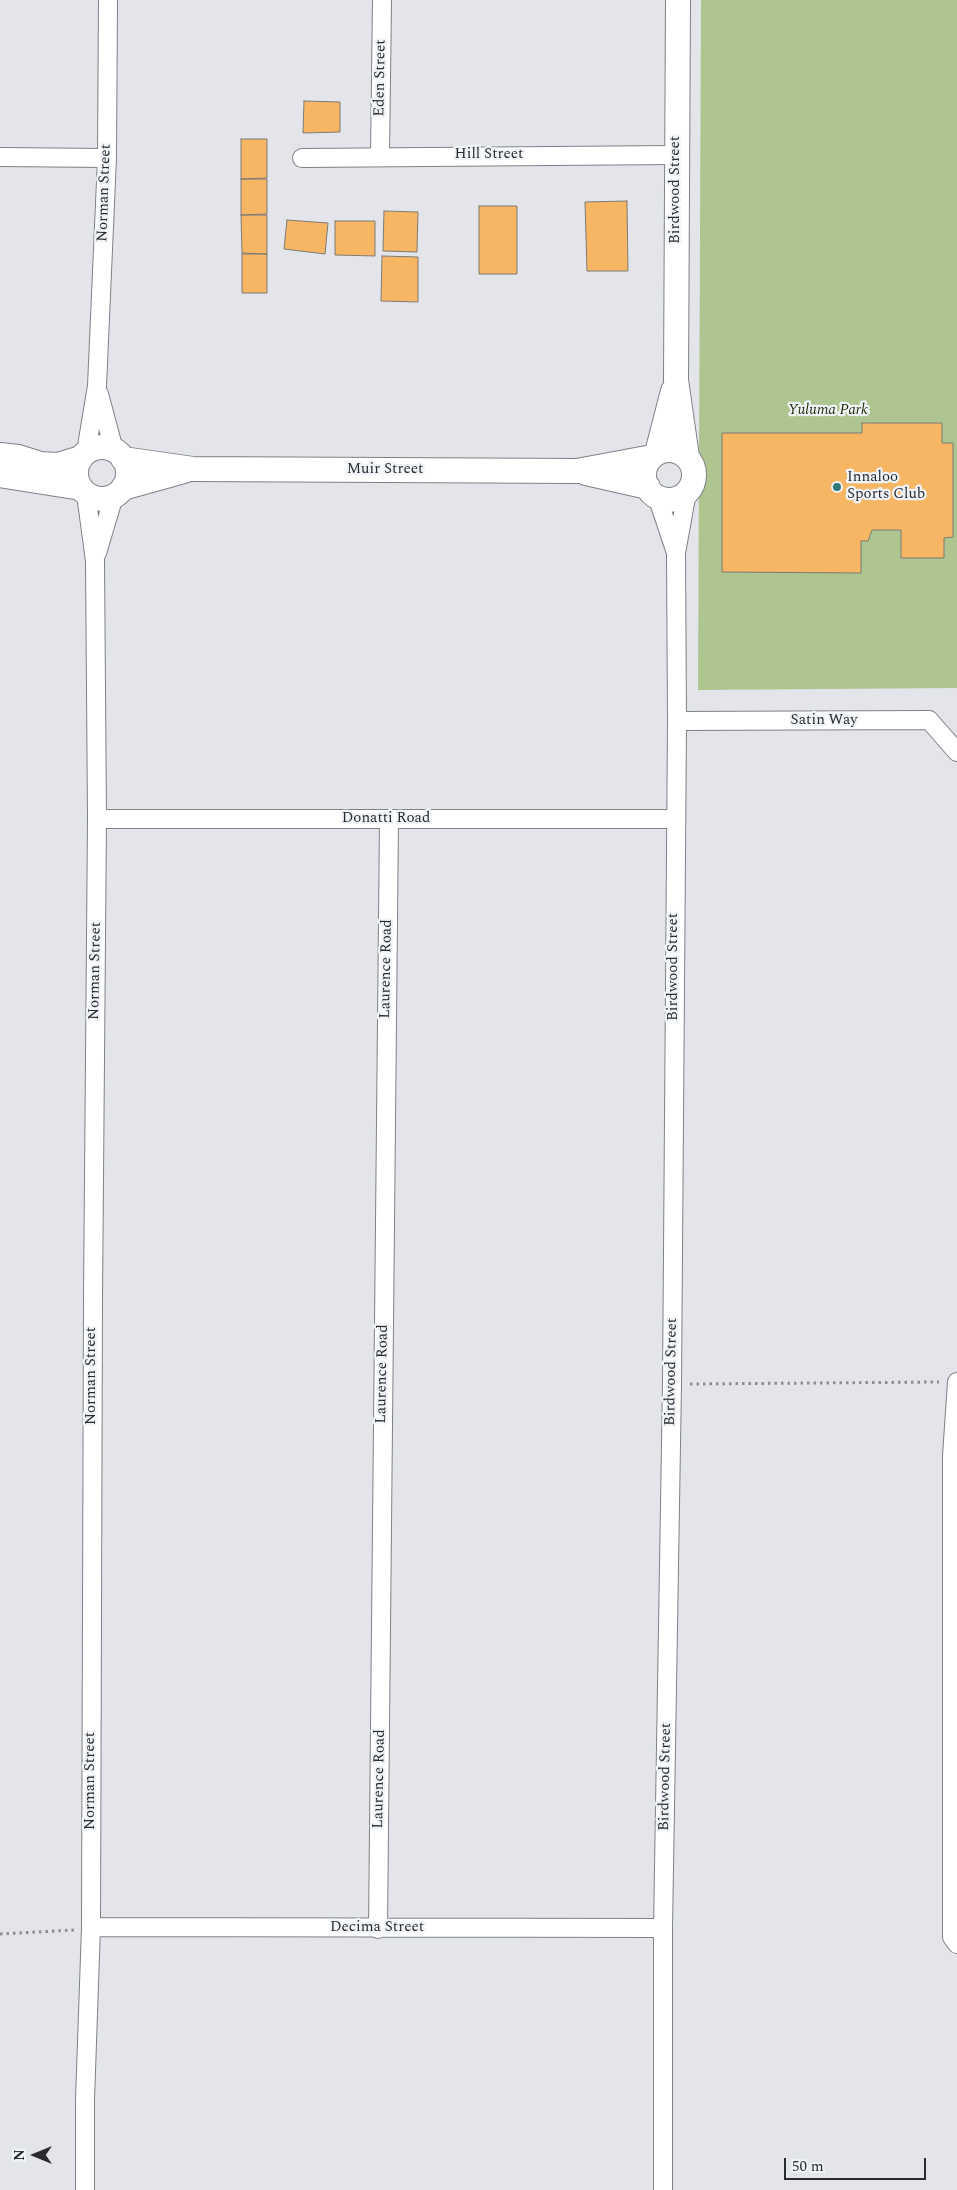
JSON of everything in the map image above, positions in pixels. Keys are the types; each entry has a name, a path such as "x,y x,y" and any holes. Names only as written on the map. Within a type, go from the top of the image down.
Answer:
{"street":[{"name":"Norman Street","path":"84,455 96,386 107,158 108,0"},
{"name":"Eden Street","path":"380,156 382,0"},
{"name":"Birdwood Street","path":"678,0 676,380 687,457"},
{"name":"Hill Street","path":"302,158 676,155"},
{"path":"0,157 107,158"},
{"name":"Birdwood Street","path":"654,455 676,380"},
{"name":"Norman Street","path":"96,386 119,454"},
{"path":"0,455 18,457 40,464 58,465 100,447 119,454 126,464 127,477 118,492 100,499 84,491 0,475"},
{"path":"670,450 682,453 687,457 694,475 687,492 676,499 663,499 653,492 645,475 654,455 670,450"},
{"name":"Muir Street","path":"119,454 193,469 576,471 654,455"},
{"path":"84,455 76,473 84,491"},
{"name":"Muir Street","path":"118,492 193,469"},
{"name":"Muir Street","path":"576,471 653,492"},
{"name":"Norman Street","path":"84,491 95,561 98,819 93,1278 90,1927 85,2100 85,2190"},
{"name":"Norman Street","path":"95,561 118,492"},
{"name":"Birdwood Street","path":"653,492 676,553"},
{"name":"Birdwood Street","path":"663,2190 663,1928 672,1384 677,721 676,553 687,492"},
{"name":"Satin Way","path":"677,721 929,720 957,752"},
{"name":"Donatti Road","path":"98,819 675,819"},
{"name":"Laurence Road","path":"378,1929 389,819"},
{"path":"957,1382 952,1456 952,1937 957,1944"},
{"name":"Decima Street","path":"90,1927 663,1928"}],"path":[{"path":"672,1384 957,1382"},
{"path":"0,1934 67,1932 90,1927"}],"green space":[{"name":"Yuluma Park","path":"701,0 957,0 957,688 698,690"}],"building":[{"path":"304,101 340,102 340,132 303,133"},
{"path":"241,139 267,139 267,178 241,179"},
{"path":"241,179 267,179 267,214 241,215"},
{"path":"627,201 628,271 587,271 585,202"},
{"path":"479,206 517,206 517,274 479,274"},
{"path":"384,211 418,212 417,252 383,251"},
{"path":"241,215 267,215 267,254 242,253"},
{"path":"287,220 328,223 325,254 284,249"},
{"path":"335,221 375,221 375,256 335,255"},
{"path":"242,254 267,254 267,293 242,293"},
{"path":"382,256 418,257 418,302 381,301"},
{"name":"Innaloo Sports Club","path":"862,423 942,423 942,443 953,443 953,537 944,538 944,558 901,558 901,530 872,530 868,541 861,541 861,573 722,572 722,433 862,433"}],"place":[{"name":"Innaloo Sports Club","path":"837,487"}]}
